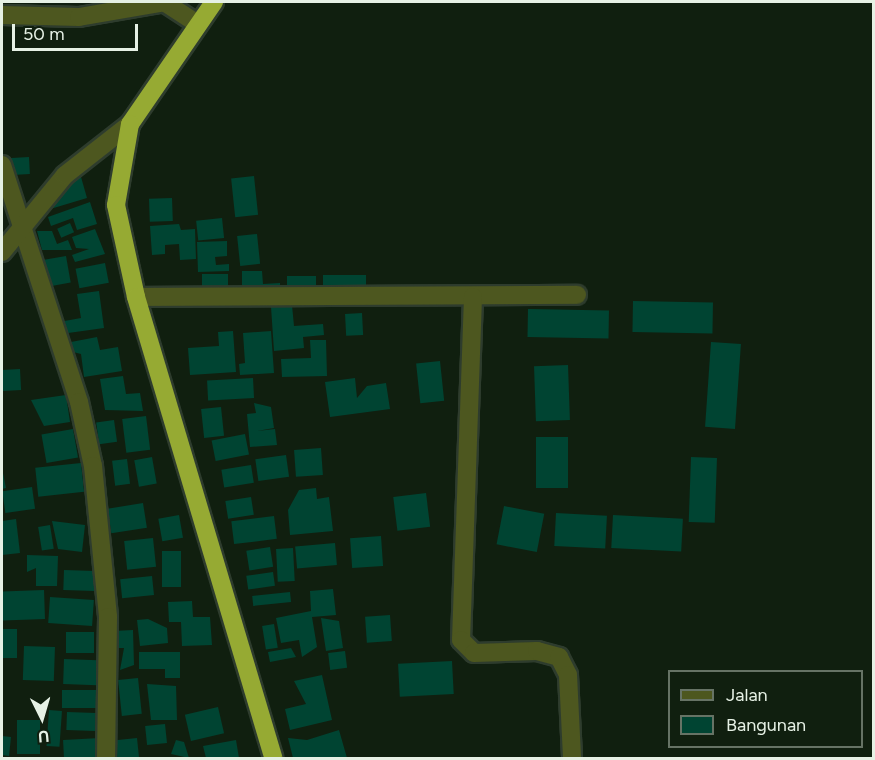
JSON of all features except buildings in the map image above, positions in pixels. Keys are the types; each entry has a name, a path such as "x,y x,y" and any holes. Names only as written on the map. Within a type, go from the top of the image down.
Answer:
{"highway":[{"path":"214,2 196,23 130,124 116,205 136,297 273,759"}],"street":[{"path":"2,15 79,17 164,2 196,23"},
{"path":"2,252 65,175 130,124"},
{"path":"2,165 20,230 79,402 93,466 108,617 106,759"},
{"path":"136,297 577,296"},
{"path":"473,297 461,640 474,653 537,651 559,657 568,675 572,759"}]}
